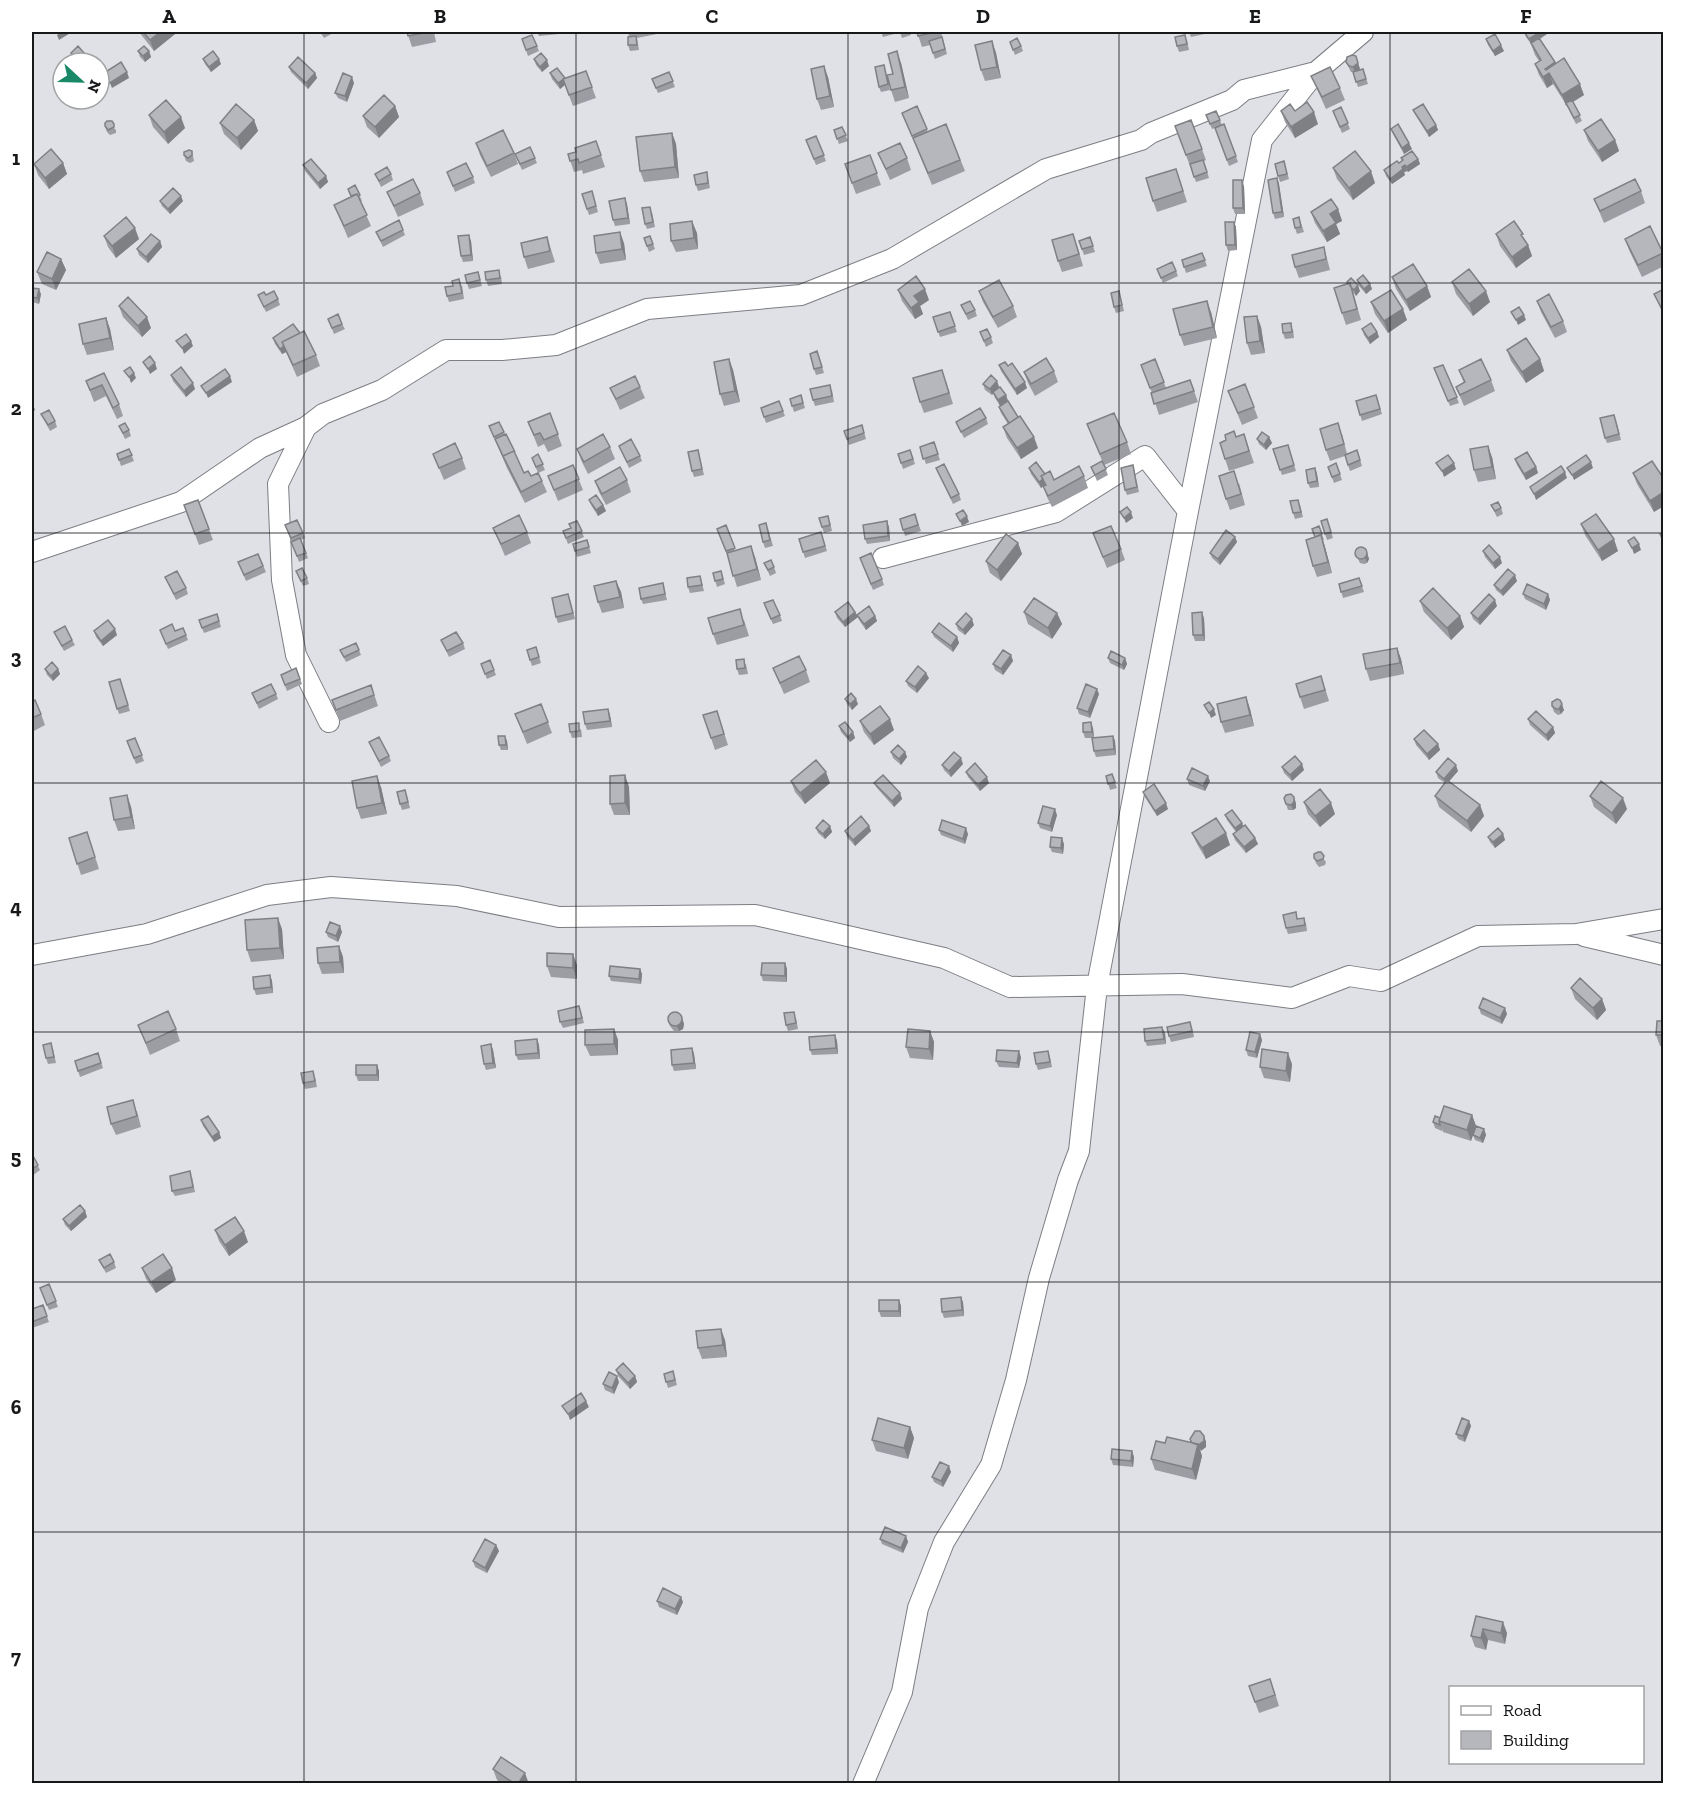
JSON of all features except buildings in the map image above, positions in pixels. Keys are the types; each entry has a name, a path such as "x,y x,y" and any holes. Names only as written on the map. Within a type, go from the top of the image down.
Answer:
{"street":[{"path":"863,1784 902,1692 918,1608 944,1542 991,1465 1016,1380 1039,1278 1079,1151 1097,986 1262,140 1316,72 1363,32"},
{"path":"32,552 181,502 260,448 306,427 323,414 382,390 446,350 502,350 556,345 647,309 801,294 892,259 1046,169 1141,140 1150,134 1232,100 1244,90 1316,72"},
{"path":"306,427 278,484 282,580 296,656 329,722"},
{"path":"883,558 1056,512 1145,456 1188,511"},
{"path":"32,955 147,934 267,895 332,887 457,896 559,917 755,915 944,958 1010,987 1182,984 1292,998 1349,976 1381,981 1478,936 1576,934 1664,919"},
{"path":"1576,934 1664,955"}]}
